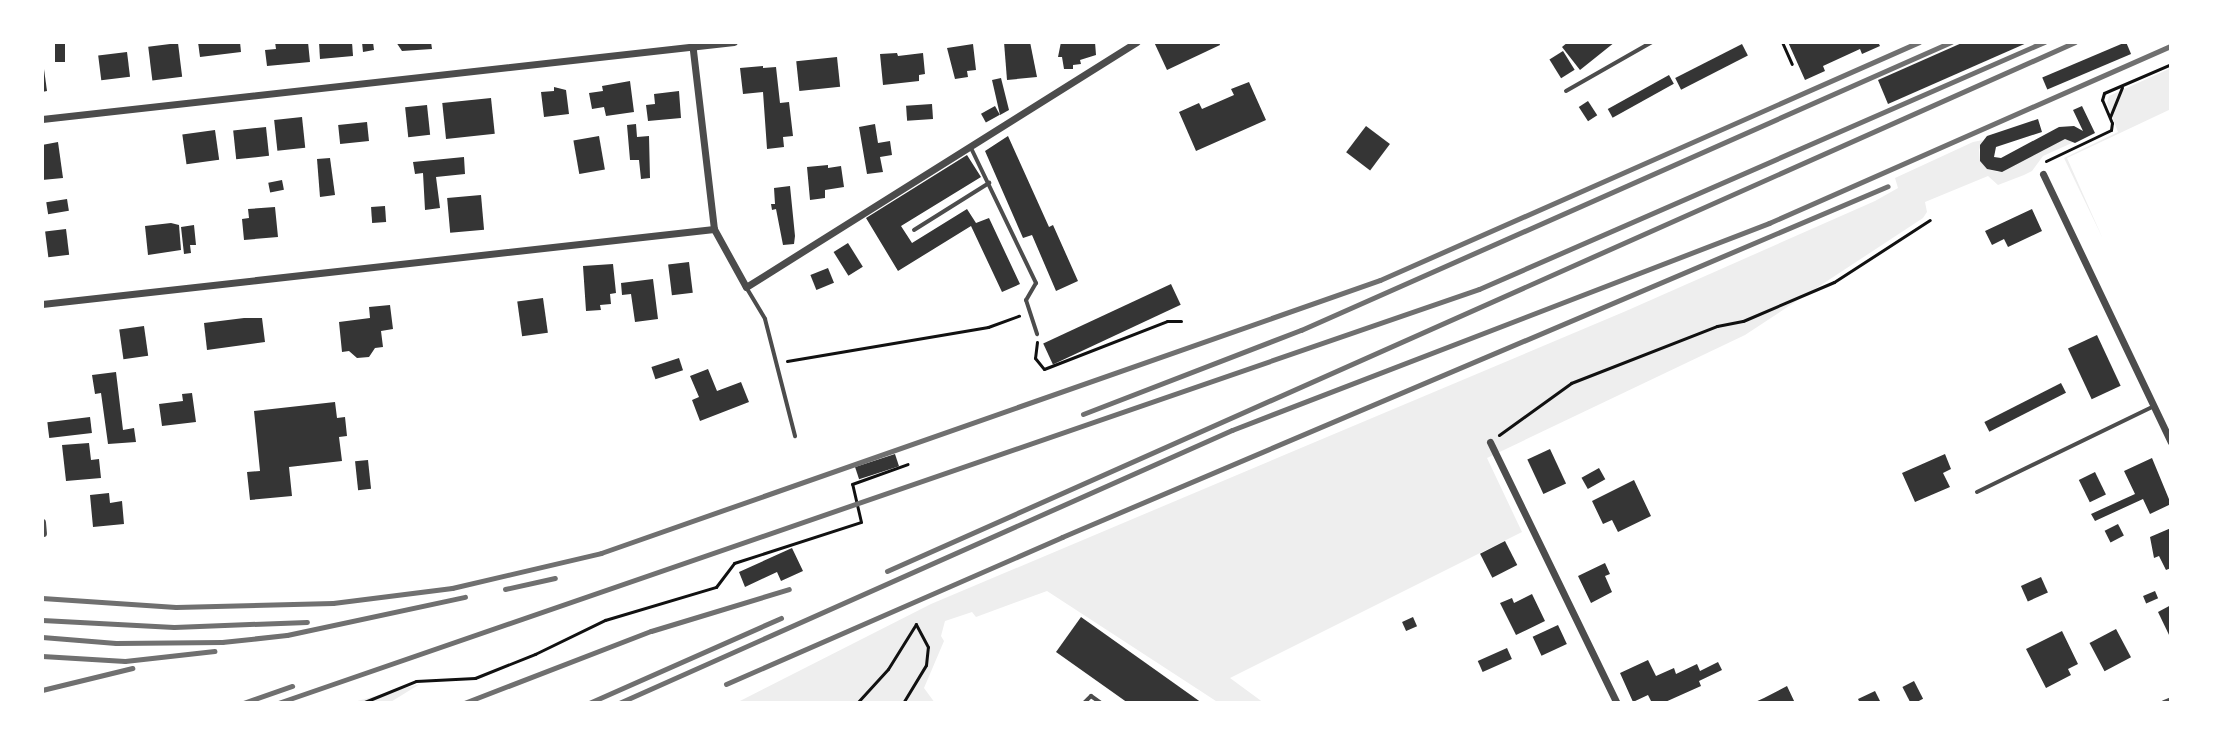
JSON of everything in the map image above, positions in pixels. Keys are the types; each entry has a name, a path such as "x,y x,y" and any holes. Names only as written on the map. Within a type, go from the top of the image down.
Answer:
{"street":[{"path":"42,119 692,44 734,42"},
{"path":"692,44 714,229 746,287 1137,42"},
{"path":"2043,174 2171,442"},
{"path":"42,304 714,229"},
{"path":"1490,442 1617,703"},
{"path":"42,522 43,533"},
{"path":"2164,703 2171,700"}],"lane":[{"path":"1566,91 1652,42"},
{"path":"970,146 1036,283 1026,300 1037,334"},
{"path":"914,230 989,183"},
{"path":"746,287 765,319 795,436"},
{"path":"1977,492 2154,406"},
{"path":"1084,703 1091,696 1101,703"}],"path":[{"path":"1782,42 1792,64"},
{"path":"2043,174 2041,169 2047,161 2111,130 2110,117 2102,100 2104,93 2171,64"},
{"path":"2110,117 2123,85"},
{"path":"1490,442 1571,383 1717,326 1743,321 1834,282 1930,220"},
{"path":"776,363 988,327 1029,310"},
{"path":"1037,334 1035,358 1044,369 1167,321 1181,321"},
{"path":"362,703 416,681 475,678 535,654 605,620 716,587 734,563 861,522 852,484 908,464"},
{"path":"857,703 888,669 916,624 928,647 926,665 903,703"}],"shaded area":[{"path":"2171,68 2171,109 2067,158 2103,239 2064,158 2118,132 2107,103 2109,96"},
{"path":"2065,139 2074,142 2043,156 2032,171 2024,175 1998,185 1988,176 1925,202 1927,212 1923,218 1745,335 1487,458 1522,532 1230,678 1264,703 1219,703 1047,591 976,617 972,612 945,621 941,636 944,641 924,688 935,703 736,703 931,604 1626,311 1875,201 1898,188 1895,178 1973,142 1983,140 1979,150 1980,161 1987,169 1998,172"},
{"path":"420,684 389,703 350,703"}],"building":[{"path":"55,42 65,42 65,62 55,62"},
{"path":"198,42 240,42 241,52 200,57"},
{"path":"275,42 308,42 310,62 267,66 265,50 276,49"},
{"path":"319,42 352,42 353,56 320,59"},
{"path":"362,42 373,42 374,50 363,52"},
{"path":"396,42 431,42 432,49 402,51"},
{"path":"1004,42 1030,42 1037,77 1007,80"},
{"path":"1061,42 1095,42 1096,55 1080,60 1081,64 1073,65 1073,69 1064,69 1062,57 1058,57"},
{"path":"1154,42 1219,42 1220,45 1167,70"},
{"path":"1568,42 1615,42 1580,70 1562,47"},
{"path":"1788,42 1878,42 1880,46 1862,54 1860,49 1823,66 1825,71 1805,80"},
{"path":"1964,42 2029,42 1888,104 1878,80"},
{"path":"2126,42 2131,54 2047,90 2042,78"},
{"path":"178,43 182,77 152,80 148,47"},
{"path":"973,44 976,70 967,71 968,77 955,79 947,48"},
{"path":"1742,44 1748,56 1681,90 1675,78"},
{"path":"1563,51 1575,70 1561,78 1549,59"},
{"path":"127,52 130,77 101,80 98,56"},
{"path":"897,53 898,56 923,53 925,74 919,75 919,81 883,85 880,54"},
{"path":"837,57 840,87 799,91 796,61"},
{"path":"776,67 780,103 789,102 793,136 783,137 784,147 767,149 763,92 743,94 740,68"},
{"path":"42,70 47,91 42,92"},
{"path":"1669,75 1674,84 1613,118 1608,109"},
{"path":"1001,78 1009,110 1000,115 992,80"},
{"path":"630,81 634,112 606,116 604,107 592,109 589,93 603,91 602,86"},
{"path":"1249,82 1266,120 1196,151 1179,112 1199,103 1202,109 1234,95 1231,89"},
{"path":"554,87 566,90 569,114 544,117 541,92 554,91"},
{"path":"679,91 681,118 648,121 646,105 655,104 654,94"},
{"path":"491,98 495,134 446,139 442,103"},
{"path":"1588,101 1597,115 1588,121 1579,107"},
{"path":"932,104 933,119 907,121 906,106"},
{"path":"427,105 430,135 408,137 405,107"},
{"path":"995,106 1000,115 986,123 981,114"},
{"path":"2082,106 2095,133 2075,143 2065,139 2002,172 1987,169 1980,161 1980,145 1987,136 2038,119 2042,132 1996,147 1994,157 2001,158 2059,127 2074,126 2083,131 2073,110"},
{"path":"302,117 305,148 277,151 274,120"},
{"path":"367,122 369,141 340,144 338,125"},
{"path":"636,124 637,137 649,136 650,178 641,179 639,160 630,160 627,125"},
{"path":"875,124 878,143 890,141 892,155 880,157 883,172 867,174 859,127"},
{"path":"1366,126 1390,144 1370,170 1346,152"},
{"path":"266,127 269,156 236,159 233,130"},
{"path":"215,130 219,160 186,164 182,135"},
{"path":"599,136 605,169 579,174 573,141"},
{"path":"1008,136 1049,227 1053,225 1078,281 1056,291 1032,235 1023,238 985,151"},
{"path":"58,142 63,178 42,180 42,145"},
{"path":"967,155 981,177 901,226 912,243 967,209 976,223 989,218 1020,284 1002,292 971,226 898,271 866,218"},
{"path":"464,157 465,174 436,177 440,208 425,210 423,173 415,174 413,162"},
{"path":"330,158 335,195 320,197 317,159"},
{"path":"828,165 828,168 841,166 844,187 825,190 825,198 810,200 807,167"},
{"path":"282,180 284,190 270,192 268,183"},
{"path":"790,186 795,236 794,244 783,245 776,209 772,210 771,204 775,204 774,188"},
{"path":"481,195 484,230 450,233 447,198"},
{"path":"67,199 69,211 48,214 46,202"},
{"path":"385,206 386,222 372,223 371,207"},
{"path":"275,207 278,237 244,240 242,219 249,218 248,209"},
{"path":"2032,209 2042,231 2008,247 2004,239 1992,245 1985,231"},
{"path":"179,225 181,250 148,255 145,226"},
{"path":"194,225 196,245 190,245 191,253 184,254 181,227"},
{"path":"66,229 69,255 48,257 45,232"},
{"path":"848,243 863,267 848,276 834,252"},
{"path":"689,262 693,293 672,295 668,265"},
{"path":"613,264 616,293 610,294 611,304 600,305 601,310 586,311 583,266"},
{"path":"828,268 834,283 816,290 810,275"},
{"path":"653,279 658,319 635,322 631,294 622,295 621,283"},
{"path":"1171,284 1181,305 1053,364 1043,344"},
{"path":"543,298 548,333 522,336 517,302"},
{"path":"390,305 393,329 381,331 383,347 375,348 369,357 357,358 349,351 342,352 339,322 370,318 369,307"},
{"path":"262,318 265,342 207,350 204,323"},
{"path":"144,326 148,356 123,359 119,329"},
{"path":"2097,335 2121,386 2092,399 2068,349"},
{"path":"679,358 683,370 655,379 651,367"},
{"path":"708,369 717,391 741,382 749,402 700,421 692,400 699,397 690,376"},
{"path":"116,372 123,430 134,428 136,442 108,444 101,393 95,394 92,375"},
{"path":"2061,383 2066,393 1989,432 1984,422"},
{"path":"192,393 196,422 162,426 159,404 183,401 182,394"},
{"path":"335,402 337,418 345,417 347,436 339,437 342,461 289,467 292,496 250,500 247,472 260,471 254,411"},
{"path":"90,417 92,433 49,438 47,422"},
{"path":"89,443 91,460 99,459 101,478 66,481 62,445"},
{"path":"1550,449 1566,483 1543,494 1527,460"},
{"path":"895,454 899,466 859,479 855,467"},
{"path":"1945,454 1951,469 1943,473 1950,487 1915,502 1902,473"},
{"path":"2152,458 2171,504 2150,514 2143,499 2095,521 2091,514 2135,494 2124,471"},
{"path":"368,460 371,489 358,490 355,461"},
{"path":"1599,468 1605,479 1588,489 1582,478"},
{"path":"2095,472 2106,494 2090,502 2079,480"},
{"path":"1634,480 1651,516 1618,532 1612,520 1603,524 1592,501"},
{"path":"109,493 110,503 122,501 124,524 93,527 90,495"},
{"path":"2118,524 2124,536 2111,542 2105,531"},
{"path":"2171,528 2171,568 2166,570 2159,556 2154,558 2150,537"},
{"path":"1505,541 1517,565 1492,578 1480,554"},
{"path":"792,548 803,571 781,581 777,572 745,587 739,572"},
{"path":"1605,563 1610,574 1605,576 1612,592 1591,603 1578,576"},
{"path":"2041,577 2048,593 2028,601 2021,586"},
{"path":"2155,591 2158,598 2146,603 2143,596"},
{"path":"1532,594 1545,621 1516,635 1500,603 1512,598 1514,603"},
{"path":"2171,605 2171,639 2158,612"},
{"path":"1081,617 1202,703 1128,703 1056,652"},
{"path":"1413,617 1417,626 1406,631 1402,622"},
{"path":"1558,625 1567,644 1541,656 1533,637"},
{"path":"2116,629 2131,657 2105,671 2090,643"},
{"path":"2062,631 2078,664 2068,669 2071,675 2046,688 2026,649"},
{"path":"1507,648 1512,659 1483,672 1478,661"},
{"path":"1648,660 1656,676 1674,668 1676,674 1697,664 1700,671 1718,662 1722,670 1699,681 1701,686 1663,703 1652,703 1648,695 1633,702 1620,673"},
{"path":"1914,681 1923,699 1911,703 1902,687"},
{"path":"1787,686 1795,703 1753,703 1764,698"},
{"path":"1875,691 1881,703 1860,703 1858,699"}],"railway":[{"path":"42,598 176,607 333,603 452,588 601,553 1380,280 1919,42"},
{"path":"1083,414 1301,330 1951,42"},
{"path":"278,703 1479,289 2044,42"},
{"path":"887,571 2075,42"},
{"path":"619,703 1232,430 1769,223 2171,46"},
{"path":"726,684 1062,537 1888,186"},
{"path":"505,589 555,578"},
{"path":"464,703 651,631 789,589"},
{"path":"42,637 116,643 222,642 287,635 465,597"},
{"path":"589,703 781,618"},
{"path":"42,620 174,627 307,622"},
{"path":"42,656 125,661 214,651"},
{"path":"42,690 132,668"},
{"path":"243,703 292,686"}]}
